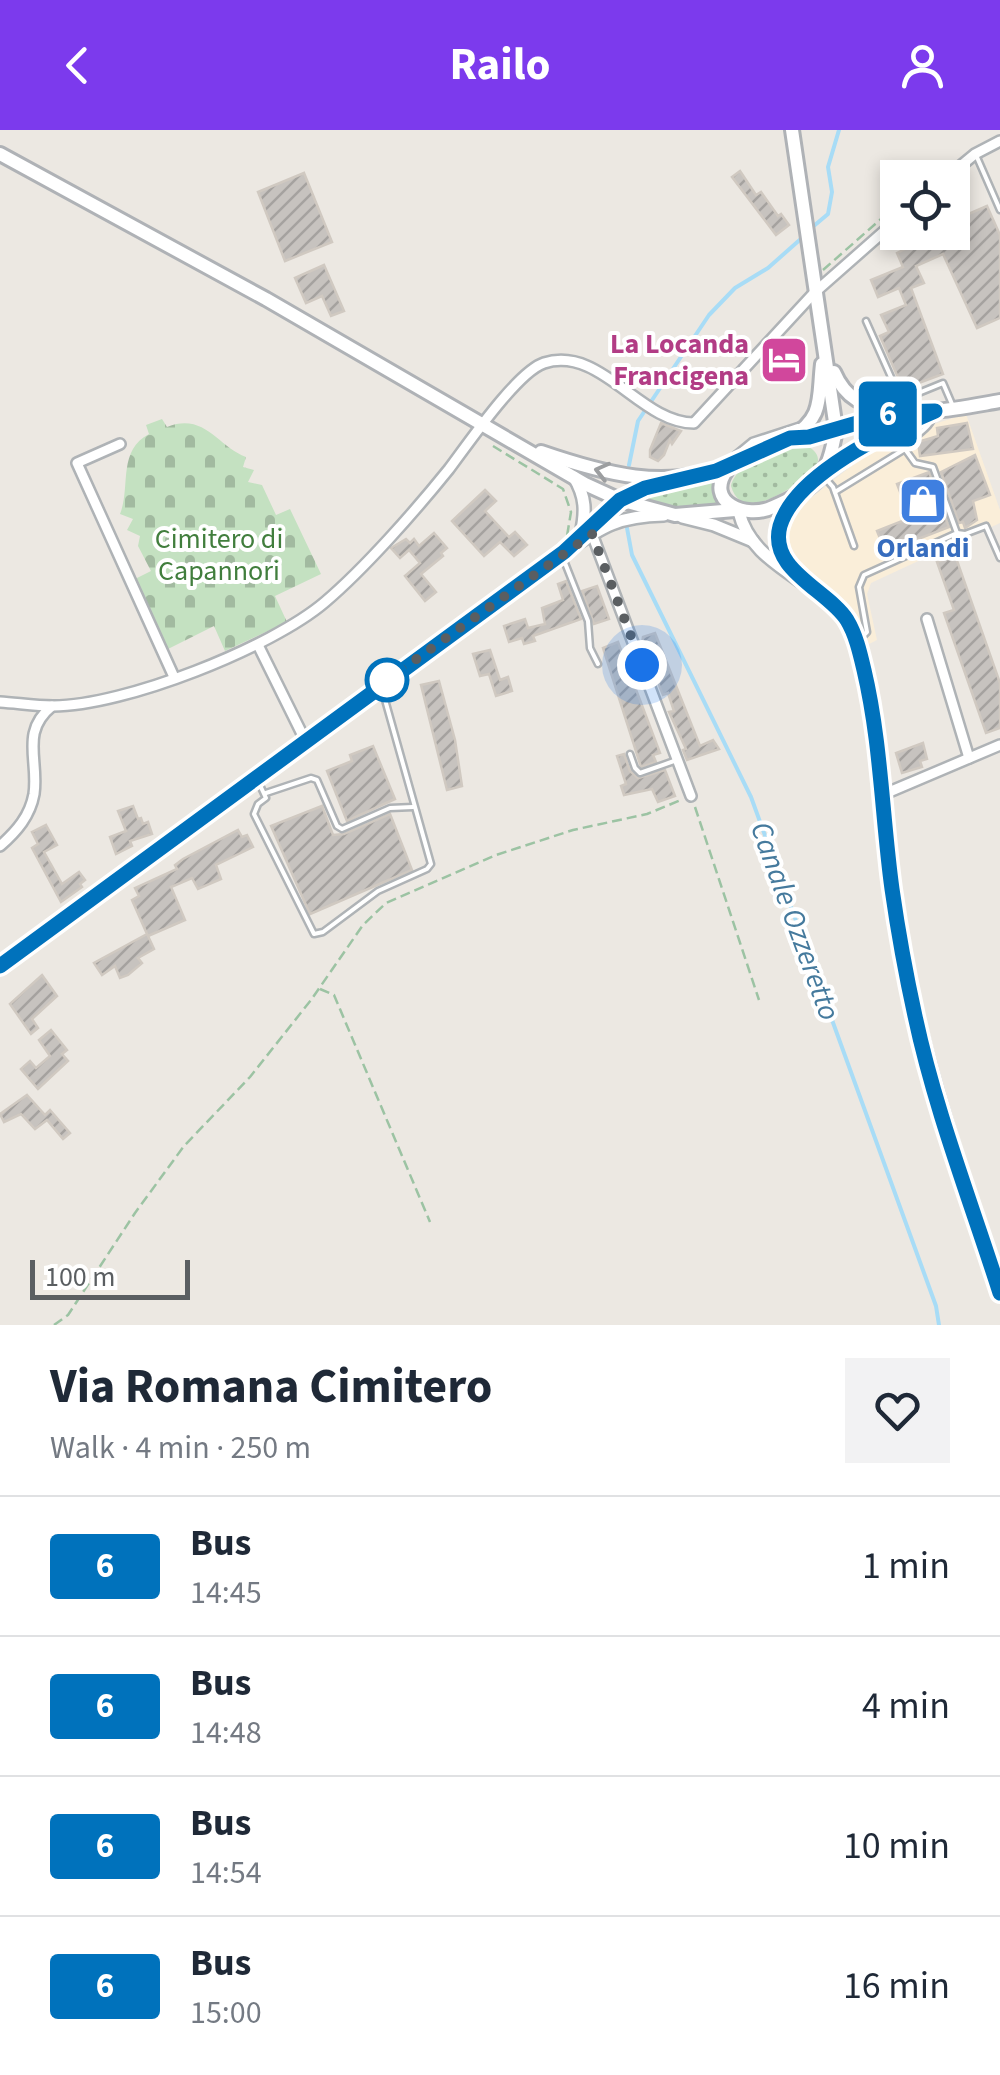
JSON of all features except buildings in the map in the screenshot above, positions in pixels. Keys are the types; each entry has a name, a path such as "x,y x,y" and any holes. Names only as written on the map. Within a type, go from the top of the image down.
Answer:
{"main road":[{"path":"792,130 836,429 826,469"},
{"path":"0,154 266,299 574,477 620,500 674,515 757,513 800,492 826,469 877,438 935,411"},
{"path":"824,347 842,392 863,406 895,412 935,411 1000,401"},
{"path":"514,443 612,475 663,478 733,464 790,438 812,420 820,406 824,347"},
{"path":"790,438 809,437 895,412"},
{"path":"809,437 824,448 826,469"},
{"path":"733,464 724,474 722,486 729,506 737,511"}],"street":[{"path":"968,160 1000,141"},
{"path":"0,702 52,706 131,692 258,645 288,629 326,602 439,480 518,382 541,364 575,362 599,373 644,404 694,423 814,293 880,235"},
{"path":"120,444 77,463 174,678"},
{"path":"586,534 620,500 645,488 693,475"},
{"path":"574,477 585,506 586,534 691,796"},
{"path":"800,492 783,518 779,542 782,554 810,586 846,618 856,642 869,692 892,890 915,1018 1000,1293"},
{"path":"737,511 754,541 778,566 810,586"},
{"path":"0,966 586,534 631,516 674,515 754,541"},
{"path":"927,619 970,758"},
{"path":"258,645 305,740"},
{"path":"0,846 25,820 31,805 34,731 42,714 52,706"},
{"path":"882,795 1000,745"}],"lane":[{"path":"975,154 1000,210"},
{"path":"866,321 899,395 916,394 943,383 954,408"},
{"path":"835,492 905,449 910,440 931,424 935,411"},
{"path":"733,464 736,453 752,442 812,420"},
{"path":"905,449 915,463 933,467 957,533"},
{"path":"826,469 854,546"},
{"path":"856,642 867,632 859,587 864,576 957,533 986,526 1000,558"},
{"path":"564,548 588,620 590,648 598,664"},
{"path":"381,684 412,807 431,864 378,891 323,932 314,934 254,814 266,793 311,778 317,780 337,826 342,828 390,808 412,807"},
{"path":"630,754 640,772 678,760"},
{"path":"256,777 266,793"}],"path":[{"path":"822,271 880,220"},
{"path":"498,434 492,443 494,448 563,489 570,512 564,548"},
{"path":"54,1325 68,1315 134,1212 184,1146 250,1077 364,925 386,903 400,896 496,855 573,830 647,814 691,796 759,1000"},
{"path":"319,989 334,995 430,1222"}],"shaded area":[{"path":"966,414 1000,510 1000,523 871,583 867,594 877,640 865,646 847,610 794,565 786,546 786,523 793,512 873,449 899,435"}],"green space":[{"name":"Cimitero di Capannori","path":"162,419 167,427 201,427 246,457 243,467 254,470 248,482 262,485 276,515 290,509 321,574 275,596 287,622 225,651 214,626 166,650 133,580 151,571 138,546 140,536 127,530 133,519 120,514 127,470 133,450 149,434 146,425"},
{"path":"807,446 818,460 808,477 765,501 745,502 737,497 731,486 751,462 774,452"},
{"path":"715,479 714,493 722,510 671,508 640,500 640,497"}],"waterway":[{"name":"Canale Ozzeretto","path":"809,230 828,214 832,192 828,167 839,130"},
{"name":"Canale Ozzeretto","path":"629,465 638,421 709,315 735,288 768,268 803,237"},
{"name":"Canale Ozzeretto","path":"627,528 632,555 751,797 936,1306 939,1325"}],"bus line":[{"name":"6","path":"0,966 564,552 620,500 645,488 716,471 790,438 809,437 895,412 935,411 877,438 800,492 783,518 779,542 792,567 846,618 859,648 869,692 892,890 915,1018 1000,1293"}],"place":[{"name":"La Locanda Francigena","path":"784,360"},
{"name":"Orlandi","path":"923,501"}],"route":[{"path":"387,680 592,534 642,665"}]}
